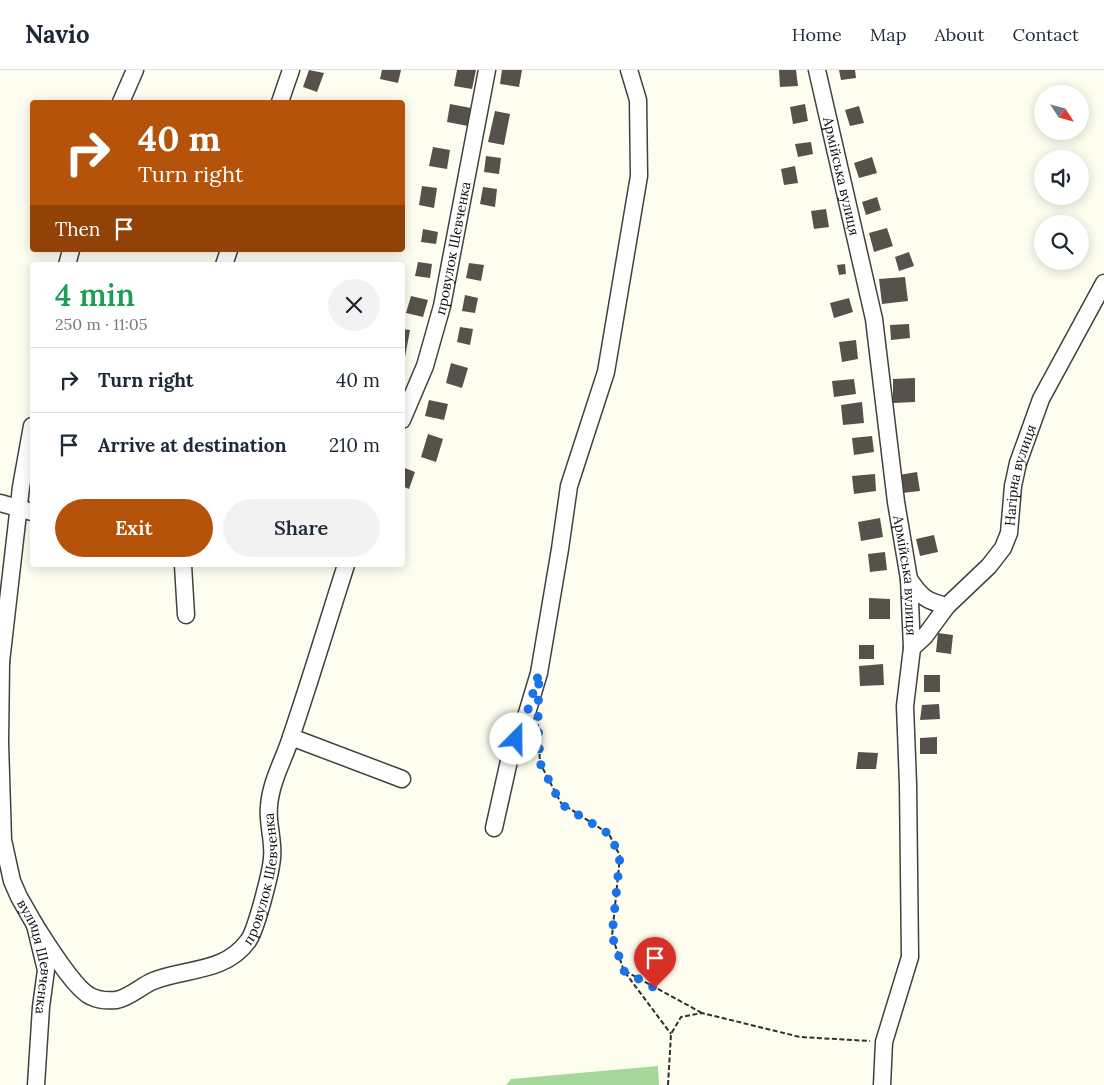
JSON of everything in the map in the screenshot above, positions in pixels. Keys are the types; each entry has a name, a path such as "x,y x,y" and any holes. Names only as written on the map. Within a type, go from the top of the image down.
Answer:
{"street":[{"path":"122,100 135,70"},
{"path":"281,100 291,70"},
{"name":"провулок Шевченка","path":"405,413 425,366 442,306 487,70"},
{"path":"494,828 511,752 527,713 539,673 569,486 607,363 639,176 638,100 629,70"},
{"name":"Армійська вулиця","path":"817,70 874,319 896,502 909,579 912,648 905,706 910,957 884,1042 882,1085"},
{"name":"Нагірна вулиця","path":"912,648 925,636 947,606 989,566 1003,548 1009,534 1013,486 1018,463 1041,399 1104,284"},
{"name":"вулиця Шевченка","path":"30,437 21,487 26,510 1,657 0,743 1,843 6,876 35,925 46,970 41,1006 36,1085"},
{"path":"0,504 26,510"},
{"path":"182,567 186,616"},
{"name":"провулок Шевченка","path":"35,925 55,956 78,984 89,995 101,1000 117,1000 150,982 171,974 206,968 226,961 248,941 256,924 272,860 272,838 268,808 271,790 291,737 345,567"},
{"path":"909,579 919,594 931,602 947,606"},
{"path":"291,737 402,779"}],"path":[{"path":"538,722 540,763 561,804 609,834 620,856 612,936 624,971 671,1034"},
{"path":"624,971 702,1013 800,1037 884,1042"},
{"path":"668,1085 671,1034 681,1017 702,1013"}],"green space":[{"path":"658,1066 659,1085 506,1085 511,1079"}],"building":[{"path":"309,70 324,73 317,92 303,87"},
{"path":"382,70 401,70 398,83 380,79"},
{"path":"457,70 476,70 472,89 454,86"},
{"path":"502,70 522,70 519,87 500,84"},
{"path":"779,70 796,70 798,86 780,87"},
{"path":"839,70 855,70 856,78 841,80"},
{"path":"450,104 471,108 468,126 447,122"},
{"path":"805,104 808,121 793,124 790,107"},
{"path":"859,106 864,123 850,126 845,110"},
{"path":"495,111 510,114 504,145 488,142"},
{"path":"811,142 813,154 798,157 795,144"},
{"path":"433,147 450,150 447,169 429,166"},
{"path":"486,156 501,158 499,174 484,172"},
{"path":"872,157 877,173 859,178 854,163"},
{"path":"795,166 798,183 784,185 781,169"},
{"path":"422,186 437,188 434,208 419,205"},
{"path":"483,187 497,189 495,207 480,204"},
{"path":"877,197 881,210 866,215 862,202"},
{"path":"826,209 829,227 814,229 811,211"},
{"path":"887,228 893,246 874,252 869,233"},
{"path":"423,229 438,232 436,244 421,242"},
{"path":"909,252 914,266 899,271 895,257"},
{"path":"418,262 432,264 430,278 415,276"},
{"path":"469,263 484,265 481,281 466,278"},
{"path":"845,264 846,274 839,275 837,265"},
{"path":"905,277 908,301 882,304 879,279"},
{"path":"465,295 478,298 475,313 462,311"},
{"path":"411,296 428,300 423,317 406,313"},
{"path":"849,298 853,312 834,318 830,303"},
{"path":"909,324 910,338 891,340 890,325"},
{"path":"460,327 473,329 470,345 457,342"},
{"path":"405,329 410,330 405,357"},
{"path":"856,340 858,359 842,362 839,342"},
{"path":"451,363 468,368 462,388 446,383"},
{"path":"915,378 915,402 893,403 893,379"},
{"path":"854,379 856,394 834,397 832,381"},
{"path":"429,400 448,404 444,420 425,416"},
{"path":"862,402 864,423 843,425 841,405"},
{"path":"428,434 443,439 436,462 421,457"},
{"path":"872,436 874,452 854,455 852,438"},
{"path":"405,468 415,472 409,489 405,487"},
{"path":"917,472 920,491 902,493 899,475"},
{"path":"875,474 876,491 854,494 852,476"},
{"path":"880,518 883,537 861,541 858,522"},
{"path":"934,535 938,552 920,556 916,539"},
{"path":"885,552 887,570 870,572 868,554"},
{"path":"869,598 890,599 890,619 869,619"},
{"path":"938,633 953,635 951,654 936,652"},
{"path":"859,645 874,645 874,659 859,659"},
{"path":"883,664 884,685 860,686 859,666"},
{"path":"924,675 940,675 940,692 924,692"},
{"path":"939,704 940,719 920,720 922,705"},
{"path":"937,737 937,754 920,754 920,738"},
{"path":"858,752 878,753 876,769 856,769"}],"route":[{"path":"516,739 527,713 539,673 538,722 540,763 561,804 609,834 620,856 612,936 624,971 655,988"}]}
